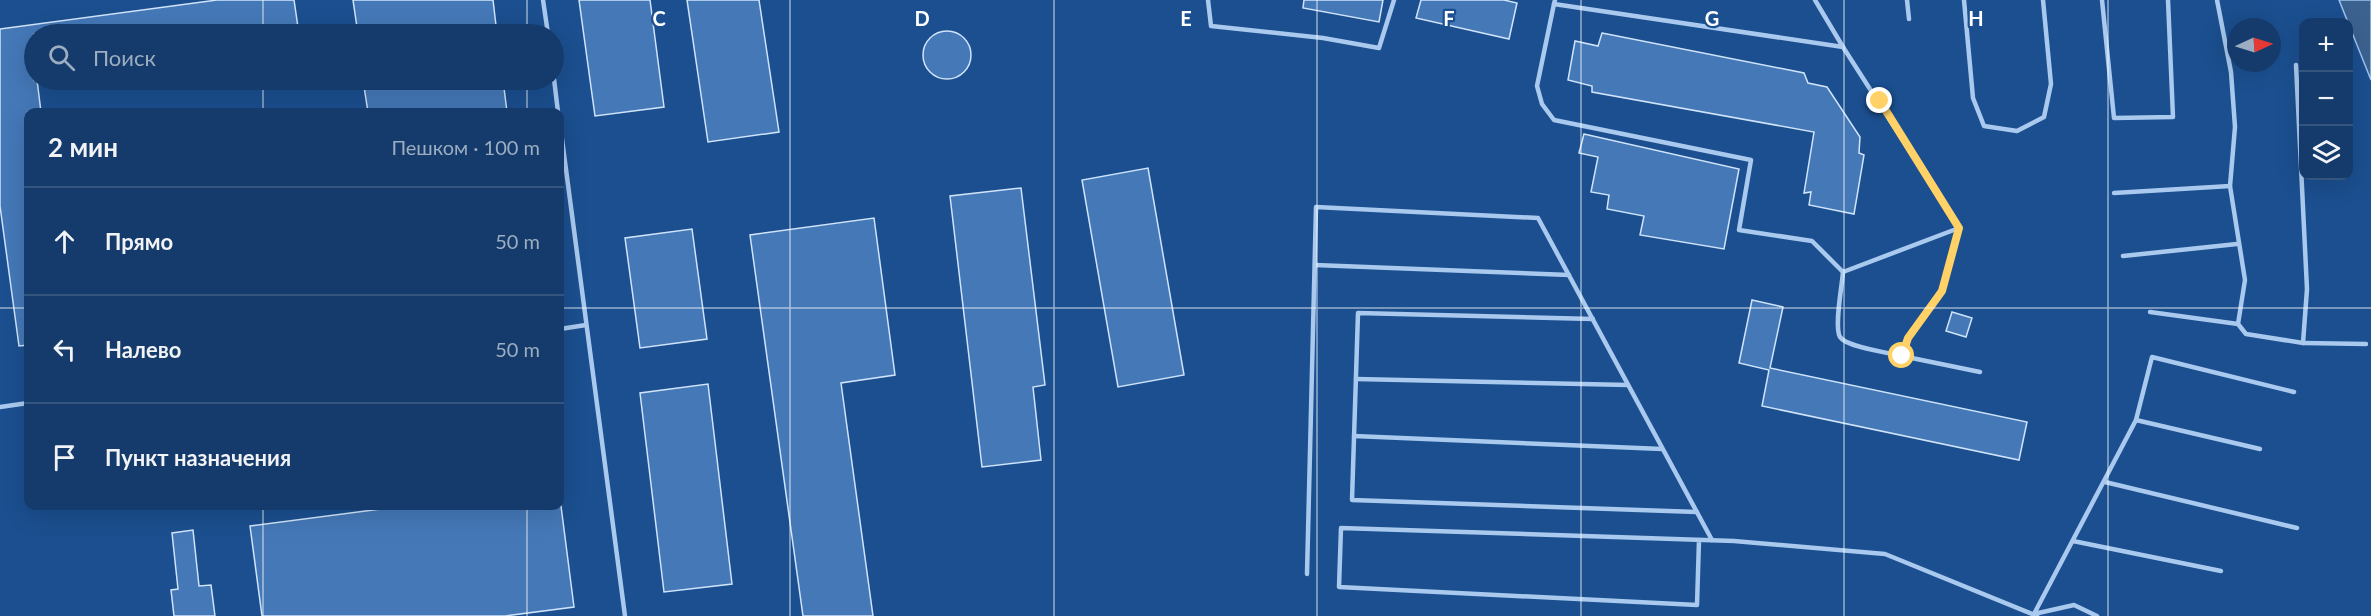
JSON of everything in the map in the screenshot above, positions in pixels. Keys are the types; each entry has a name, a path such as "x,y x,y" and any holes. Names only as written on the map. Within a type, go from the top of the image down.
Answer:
{"lane":[{"path":"543,0 547,24"},
{"path":"1208,0 1211,26 1323,38 1379,48 1395,0"},
{"path":"1815,0 1959,228 1942,291 1908,338 1902,356"},
{"path":"1907,0 1909,19"},
{"path":"1964,0 1973,98 1984,126 2017,131 2044,117 2051,84 2043,0"},
{"path":"2102,0 2114,118 2173,117 2168,0"},
{"path":"2217,0 2231,72 2234,116 2230,186 2237,244 2245,280 2238,324"},
{"path":"1843,272 1812,241 1739,230 1751,160 1554,120 1542,104 1537,86 1555,2 1844,46"},
{"path":"2296,65 2307,289 2303,342"},
{"path":"555,90 558,108"},
{"path":"564,155 625,616"},
{"path":"2114,193 2230,186"},
{"path":"1307,574 1316,207 1538,218 1712,540"},
{"path":"1843,272 1959,228"},
{"path":"2123,256 2237,244"},
{"path":"1315,265 1569,275"},
{"path":"1843,272 1838,328 1840,338 1847,344 1980,372"},
{"path":"2150,312 2238,324 2246,334 2303,342 2366,344"},
{"path":"1593,319 1358,313 1352,500 1697,512"},
{"path":"564,328 586,325"},
{"path":"2036,615 2136,420 2152,357 2294,392"},
{"path":"1356,379 1628,385"},
{"path":"0,407 24,404"},
{"path":"2136,420 2260,449"},
{"path":"1354,436 1662,449"},
{"path":"2105,482 2297,528"},
{"path":"1699,540 1697,605 1339,587 1341,528 1712,540 1885,554 2036,615 2074,605 2097,616"},
{"path":"2073,541 2221,571"}],"water":[{"path":"2339,0 2371,0 2371,80 2353,35 2353,18 2346,18"}],"building":[{"path":"217,0 294,0 298,24 37,24"},
{"path":"353,0 493,0 496,24 357,24"},
{"path":"579,0 650,0 664,107 595,116"},
{"path":"687,0 759,0 779,132 708,142"},
{"path":"1304,0 1383,0 1379,22 1303,8"},
{"path":"1421,0 1504,0 1517,3 1509,39 1416,18"},
{"path":"24,26 24,90 38,90 40,108 24,108 24,345 19,346 0,206 0,29"},
{"path":"942,31 952,31 964,38 971,50 971,60 964,72 952,79 942,79 927,68 923,60 923,50 934,35"},
{"path":"1602,33 1804,73 1808,83 1827,87 1860,137 1859,153 1864,155 1854,214 1809,205 1811,192 1804,193 1814,132 1592,92 1592,86 1568,80 1575,41 1598,46"},
{"path":"365,90 504,90 506,108 367,108"},
{"path":"1584,134 1739,169 1724,249 1640,235 1644,216 1607,209 1609,195 1591,192 1598,157 1579,153"},
{"path":"1148,168 1184,375 1118,387 1082,180"},
{"path":"1021,188 1045,385 1033,387 1041,460 982,467 950,196"},
{"path":"874,218 895,375 841,383 873,616 803,616 750,235"},
{"path":"692,229 707,339 640,348 625,238"},
{"path":"1752,300 1783,307 1770,368 2027,422 2019,460 1762,406 1769,370 1739,363"},
{"path":"1952,312 1972,318 1966,337 1946,331"},
{"path":"708,384 732,584 664,592 640,393"},
{"path":"373,510 562,510 574,607 505,616 262,616 250,526"},
{"path":"193,530 199,586 211,585 215,616 174,616 171,590 178,589 172,533"}],"route":[{"path":"1880,101 1959,228 1942,291 1908,338 1902,356"}]}
